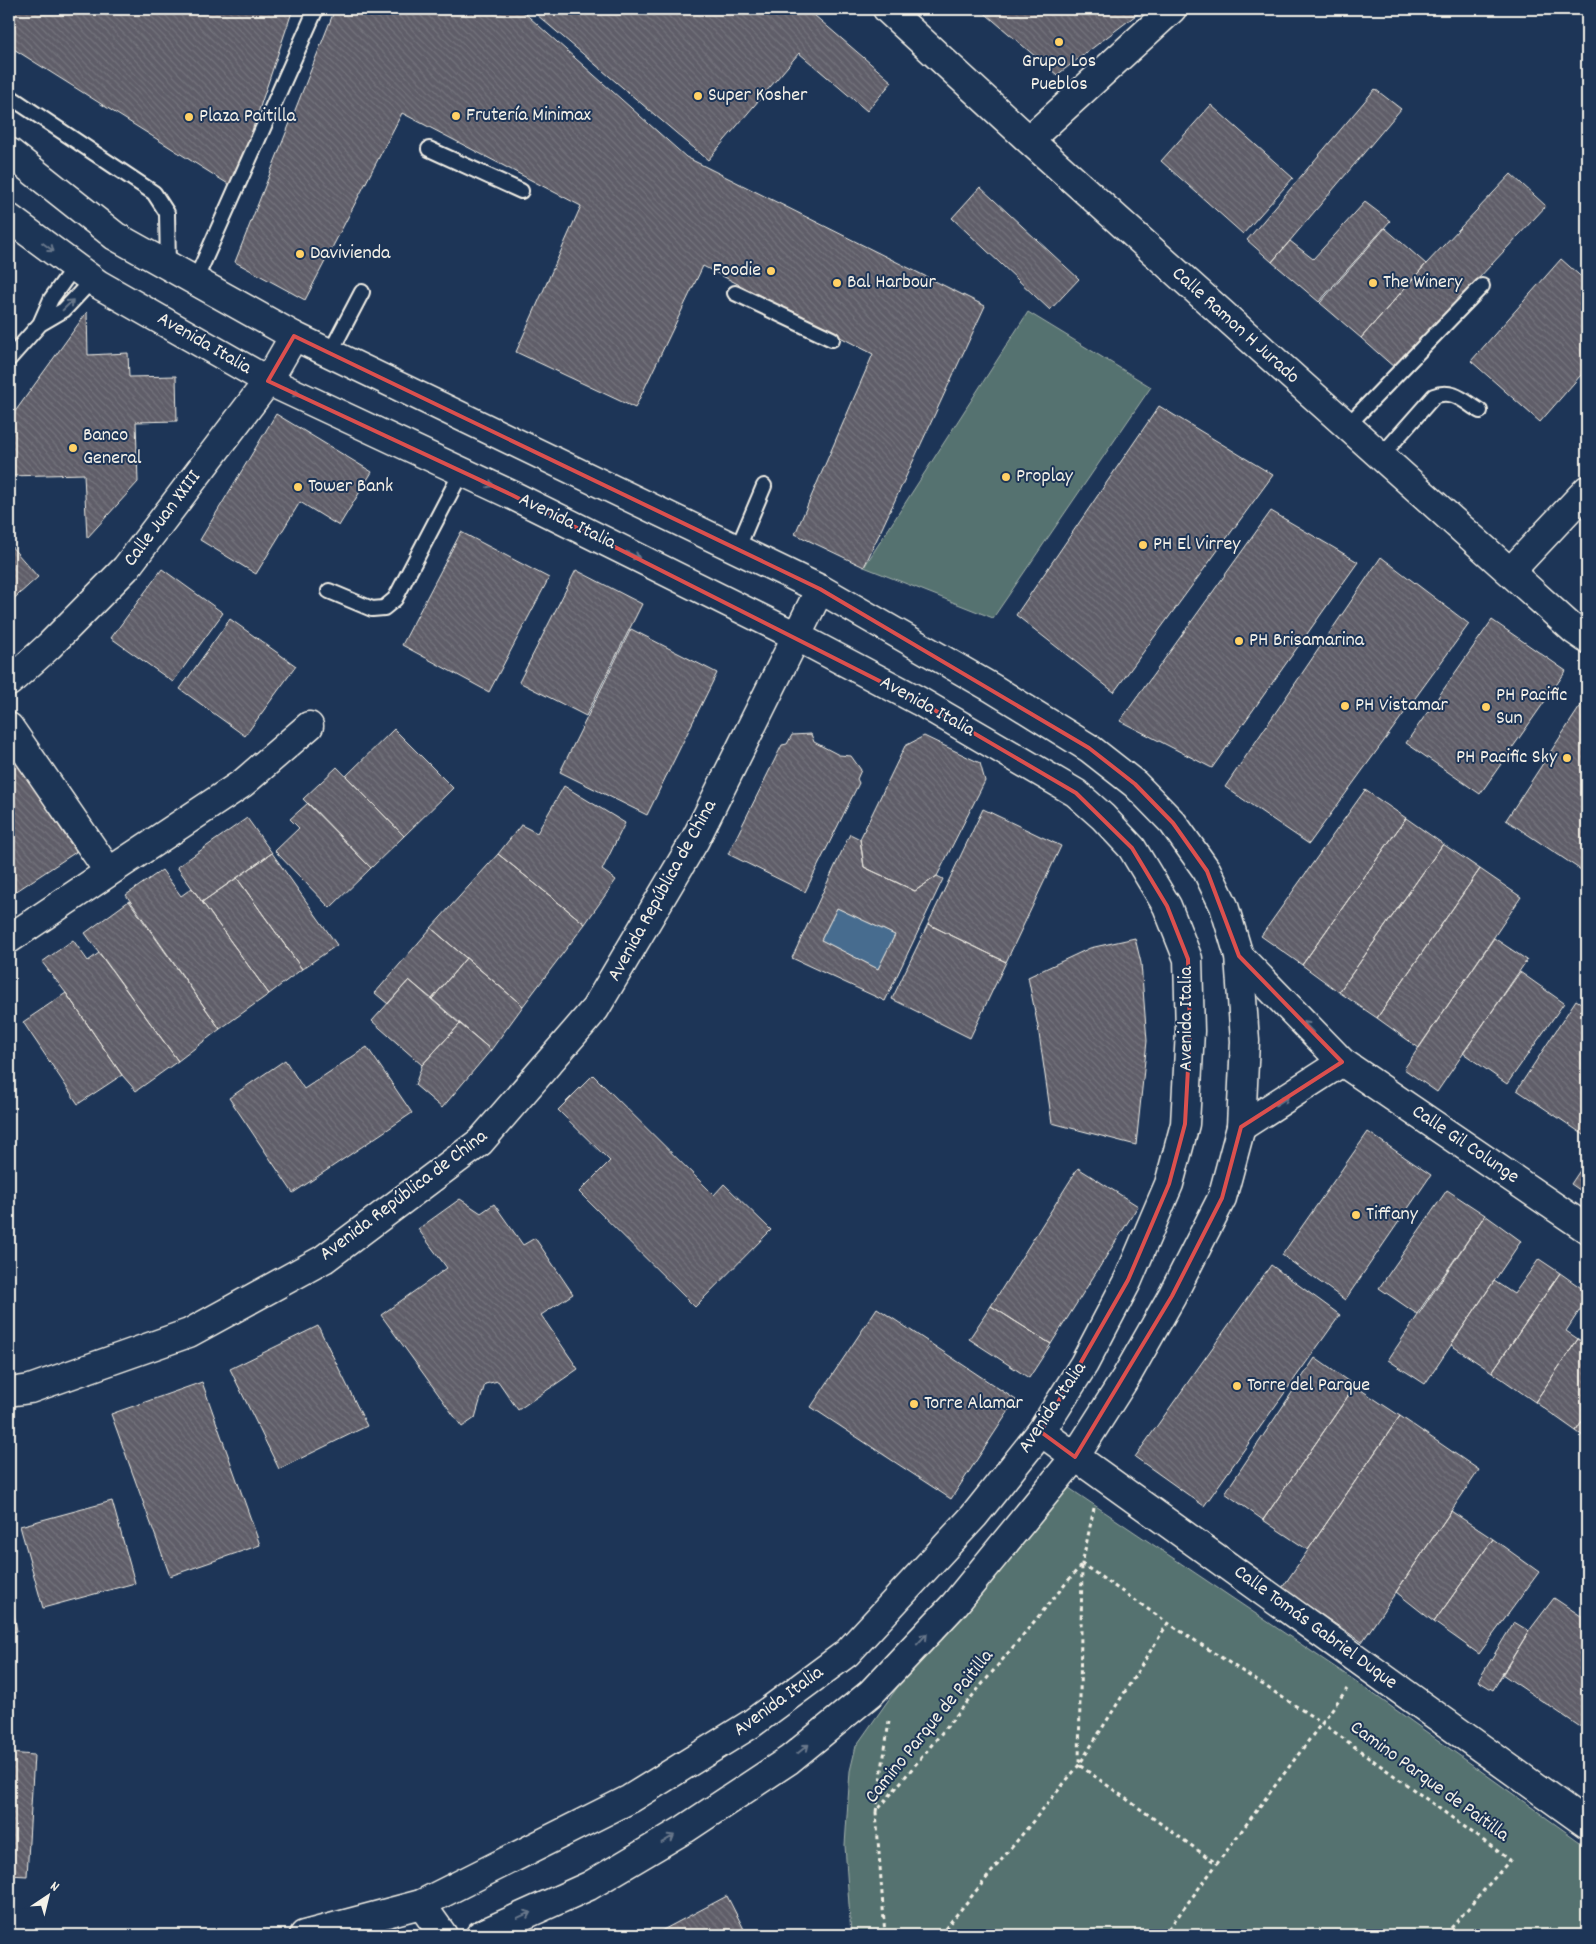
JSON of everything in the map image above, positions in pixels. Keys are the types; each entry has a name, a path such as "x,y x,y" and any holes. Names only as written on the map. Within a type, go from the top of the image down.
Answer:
{"street":[{"name":"Calle Ramon H Jurado","path":"887,9 1029,140 1574,630 1587,639"},
{"path":"1029,140 1172,9"},
{"path":"9,152 115,236 294,336 820,589 992,688 1089,748 1135,784 1173,824 1207,871 1224,906 1239,956 1245,1041 1241,1127 1222,1198 1172,1296 1126,1376 1075,1457 954,1605 871,1693 788,1760 685,1828 589,1886 480,1935"},
{"name":"Avenida Italia","path":"9,218 83,273 268,381 462,471 796,636 919,701 1076,793 1103,817 1132,848 1167,906 1188,959 1190,1032 1184,1124 1169,1184 1128,1280 1084,1364 1041,1432 974,1516 847,1653 752,1724 630,1798 421,1904 304,1935"},
{"name":"Calle Juan XXIII","path":"9,682 49,646 126,568 268,381 294,336"},
{"path":"1510,572 1587,490"},
{"name":"Avenida República de China","path":"9,1392 30,1389 189,1333 324,1259 480,1142 595,1009 695,840 820,589"},
{"path":"9,939 243,783 309,726"},
{"path":"9,727 109,872"},
{"name":"Calle Gil Colunge","path":"1239,956 1342,1062 1587,1229"},
{"path":"1241,1127 1342,1062"},
{"name":"Calle Tomás Gabriel Duque","path":"1041,1432 1587,1824"},
{"path":"421,1904 443,1935"}],"lane":[{"path":"195,281 316,9"},
{"path":"9,96 154,193 167,213 168,265"},
{"path":"429,149 521,191"},
{"path":"9,359 40,324 51,299 83,273"},
{"path":"40,324 64,310 83,273"},
{"path":"1347,426 1482,286"},
{"path":"330,353 362,292"},
{"path":"735,293 832,338"},
{"path":"1381,456 1434,396 1442,392 1451,393 1480,412"},
{"path":"329,591 372,608 384,608 395,599 462,471"},
{"path":"737,550 764,486"}],"path":[{"path":"1079,1765 1082,1564 1101,1475"},
{"name":"Camino Parque de Paitilla","path":"885,1935 876,1812 1082,1564 1168,1623 1322,1723 1510,1860 1445,1935"},
{"path":"940,1935 1079,1765 1168,1623"},
{"path":"1322,1723 1366,1664"},
{"path":"871,1693 889,1718 876,1812"},
{"name":"Camino Parque de Paitilla","path":"1164,1935 1322,1723"},
{"path":"1079,1765 1217,1864"}],"highlighted area":[{"path":"294,336 820,589 1089,748 1135,784 1173,823 1207,871 1239,956 1342,1062 1241,1127 1222,1198 1172,1296 1075,1457 1041,1432 1128,1280 1169,1184 1185,1124 1190,1031 1188,959 1167,906 1132,848 1076,793 919,701 512,495 268,381"}],"green space":[{"name":"Proplay","path":"1028,312 1151,387 993,618 864,567"},
{"path":"1069,1488 1354,1680 1587,1847 1587,1935 851,1935 845,1845 850,1771 856,1746 906,1675"}],"water":[{"path":"837,908 895,935 878,969 821,940"}],"building":[{"name":"Plaza Paitilla","path":"9,9 293,9 233,187 9,46"},
{"name":"Bal Harbour","path":"335,9 520,9 686,157 985,306 864,567 795,534 873,354 703,266 635,408 516,352 581,206 402,113 305,300 235,262"},
{"name":"Super Kosher","path":"530,9 807,9 892,82 867,111 799,53 708,160"},
{"name":"Grupo Los Pueblos","path":"980,9 1144,9 1057,75"},
{"path":"1375,89 1401,109 1272,262 1247,240"},
{"path":"1211,105 1293,178 1243,234 1161,161"},
{"path":"1511,174 1546,206 1395,368 1361,338 1426,264"},
{"path":"980,187 1079,279 1050,310 952,218"},
{"path":"1365,202 1390,221 1319,302 1272,262 1290,241 1313,259"},
{"name":"The Winery","path":"1385,228 1426,264 1361,338 1320,303"},
{"path":"1561,259 1587,282 1587,368 1540,422 1471,361"},
{"name":"Banco General","path":"87,312 88,355 128,353 129,377 176,376 177,421 136,422 138,482 87,538 84,474 9,476 9,420"},
{"name":"PH El Virrey","path":"1159,406 1273,475 1114,692 1016,615"},
{"name":"Tower Bank","path":"276,414 372,472 339,526 300,502 256,574 200,540"},
{"name":"PH Brisamarina","path":"1271,511 1358,562 1212,768 1120,721"},
{"path":"461,532 549,578 489,692 402,645"},
{"path":"9,544 38,577 9,603"},
{"name":"PH Vistamar","path":"1381,557 1469,624 1309,844 1225,787"},
{"path":"162,569 223,613 173,682 111,638"},
{"path":"576,570 642,604 586,716 519,682"},
{"path":"230,619 296,666 245,736 180,689"},
{"name":"PH Pacific Sun","path":"1492,620 1566,671 1480,794 1406,743"},
{"path":"631,629 717,673 647,815 560,772"},
{"name":"PH Pacific Sky","path":"1587,696 1587,874 1506,820"},
{"path":"394,729 453,788 404,836 346,776"},
{"path":"811,734 814,742 839,755 851,756 861,770 857,779 859,783 805,892 728,854 782,745 787,744 792,735"},
{"path":"924,736 980,763 985,781 937,876 915,891 864,867 860,839 905,746"},
{"path":"9,750 76,852 9,896"},
{"path":"337,767 404,836 371,868 303,799"},
{"path":"564,786 625,823 602,870 616,880 585,924 498,854 521,825 537,833"},
{"path":"1365,790 1406,818 1302,965 1261,936"},
{"path":"308,803 371,868 330,908 275,851 299,828 290,819"},
{"path":"983,809 1061,846 1006,962 928,924"},
{"path":"247,818 272,853 202,902 177,867"},
{"path":"1406,818 1443,844 1339,992 1302,965"},
{"path":"850,834 860,839 864,867 915,891 937,876 943,879 885,1001 792,958","holes":["837,908 895,935 878,969 821,940"]},
{"path":"1443,844 1480,869 1377,1018 1339,992"},
{"path":"272,853 337,945 302,969 237,878"},
{"path":"498,854 585,924 523,1006 431,928"},
{"path":"1480,869 1521,897 1419,1048 1377,1018"},
{"path":"162,870 181,896 192,888 269,994 220,1029 126,895"},
{"path":"237,878 302,969 269,994 202,902"},
{"path":"129,901 220,1029 178,1061 85,933"},
{"path":"928,924 1006,962 970,1038 892,999"},
{"path":"431,928 466,958 432,999 409,980 388,1004 375,993"},
{"path":"1135,938 1141,963 1147,1041 1136,1145 1052,1123 1038,1027 1028,977 1090,948"},
{"path":"1494,938 1527,960 1437,1092 1404,1069"},
{"path":"73,940 88,961 99,953 178,1061 136,1091 122,1075 66,993 42,962"},
{"path":"466,958 523,1006 491,1050 432,999"},
{"path":"1520,972 1564,1003 1507,1084 1463,1053"},
{"path":"409,980 460,1024 422,1065 372,1021"},
{"path":"66,993 122,1075 78,1104 23,1022"},
{"path":"1576,1000 1587,1007 1587,1137 1517,1090"},
{"path":"460,1024 491,1050 442,1108 415,1085 422,1065"},
{"path":"367,1047 412,1113 293,1193 229,1098 285,1060 304,1089"},
{"path":"593,1075 714,1195 724,1184 771,1230 695,1307 579,1192 610,1161 558,1110"},
{"name":"Tiffany","path":"1368,1132 1431,1175 1345,1300 1282,1255"},
{"path":"1587,1160 1587,1195 1571,1184"},
{"path":"1078,1168 1138,1206 1051,1344 991,1306"},
{"path":"1447,1190 1485,1215 1417,1314 1379,1288"},
{"path":"460,1199 481,1213 494,1204 523,1245 535,1238 573,1294 541,1315 578,1369 518,1410 498,1381 485,1384 475,1418 462,1427 381,1315 447,1268 418,1229"},
{"path":"1485,1215 1521,1241 1425,1384 1388,1360"},
{"path":"1539,1259 1560,1273 1492,1372 1451,1345 1494,1281 1514,1294"},
{"name":"Torre del Parque","path":"1271,1265 1340,1315 1204,1506 1135,1457"},
{"path":"1560,1273 1587,1292 1587,1299 1566,1331 1578,1339 1535,1402 1492,1372"},
{"path":"991,1306 1051,1344 1029,1378 969,1339"},
{"name":"Torre Alamar","path":"877,1308 1016,1400 951,1499 811,1407"},
{"path":"318,1326 367,1426 279,1469 230,1369"},
{"path":"1578,1339 1587,1345 1587,1414 1576,1431 1535,1402"},
{"path":"1315,1358 1355,1386 1263,1520 1225,1493"},
{"path":"202,1382 260,1545 170,1576 111,1414"},
{"path":"1355,1386 1400,1416 1308,1550 1263,1520"},
{"path":"1587,1414 1587,1439 1576,1431"},
{"path":"1400,1416 1479,1470 1362,1642 1282,1588"},
{"path":"112,1501 135,1583 43,1608 20,1526"},
{"path":"1451,1511 1493,1539 1434,1622 1396,1592"},
{"path":"1493,1539 1539,1572 1479,1654 1434,1622"},
{"path":"9,1585 17,1631 9,1633"},
{"path":"1554,1598 1587,1620 1587,1715 1579,1726 1502,1674 1529,1631"},
{"path":"1514,1622 1529,1631 1493,1690 1478,1681"},
{"path":"9,1753 34,1755 27,1876 9,1875"},
{"path":"727,1896 747,1935 663,1935 661,1931"}],"place":[{"name":"Grupo Los Pueblos","path":"1059,42"},
{"name":"Super Kosher","path":"698,96"},
{"name":"Frutería Minimax","path":"456,116"},
{"name":"Plaza Paitilla","path":"189,117"},
{"name":"Davivienda","path":"300,254"},
{"name":"Foodie","path":"771,271"},
{"name":"Bal Harbour","path":"837,283"},
{"name":"The Winery","path":"1373,283"},
{"name":"Banco General","path":"73,448"},
{"name":"Proplay","path":"1006,477"},
{"name":"Tower Bank","path":"298,487"},
{"name":"PH El Virrey","path":"1143,545"},
{"name":"PH Brisamarina","path":"1239,641"},
{"name":"PH Vistamar","path":"1345,706"},
{"name":"PH Pacific Sun","path":"1486,707"},
{"name":"PH Pacific Sky","path":"1567,758"},
{"name":"Tiffany","path":"1356,1215"},
{"name":"Torre del Parque","path":"1237,1386"},
{"name":"Torre Alamar","path":"914,1404"}]}
